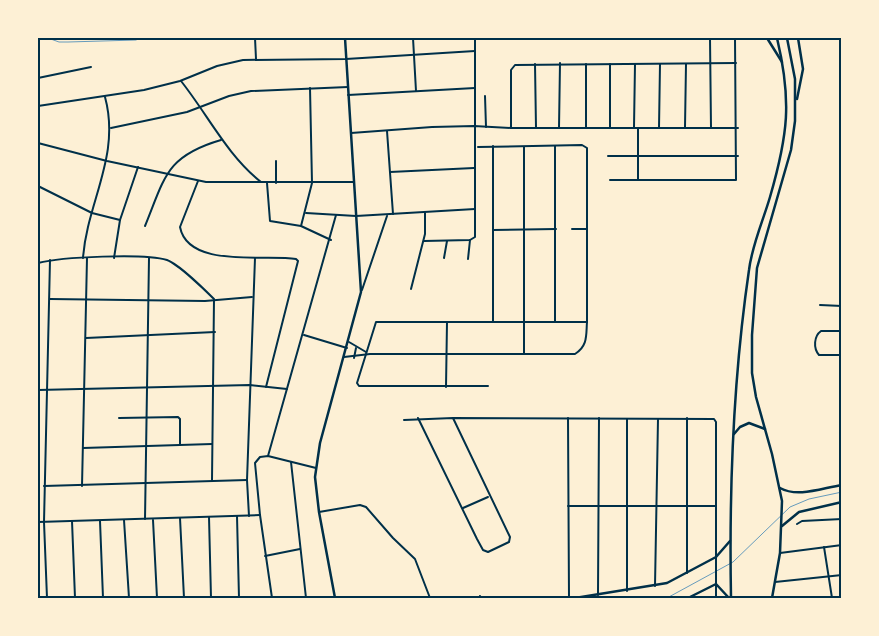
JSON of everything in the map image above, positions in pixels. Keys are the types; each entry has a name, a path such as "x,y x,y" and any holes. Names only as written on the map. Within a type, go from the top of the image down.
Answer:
{"main road":[{"path":"335,598 319,512 316,468 320,443 349,342 361,292 345,38"},
{"path":"767,38 784,64"},
{"path":"730,598 733,435 736,384 749,268 778,169 786,127 788,98 784,64 777,38"},
{"path":"772,598 780,553 782,501 752,373 753,301 757,268 790,150 796,100 787,38"},
{"path":"796,100 801,88 802,69 798,38"},
{"path":"733,435 740,427 749,423 765,429"},
{"path":"780,488 791,492 800,492 842,485"},
{"path":"782,526 799,512 842,502"},
{"path":"575,598 667,583 716,557 731,540"},
{"path":"688,598 716,584 730,598"}],"street":[{"path":"255,38 256,59"},
{"path":"413,38 416,91"},
{"path":"424,241 474,239 475,38"},
{"path":"710,38 711,128"},
{"path":"610,180 736,180 738,128 735,38"},
{"path":"38,106 104,97 180,81 217,66 256,59 346,59 475,51"},
{"path":"511,128 511,68 515,65 560,63 736,63"},
{"path":"559,128 560,63"},
{"path":"535,64 536,128"},
{"path":"586,64 586,128"},
{"path":"610,64 610,128"},
{"path":"634,128 635,64"},
{"path":"659,128 660,64"},
{"path":"685,128 686,64"},
{"path":"38,78 92,67"},
{"path":"180,81 201,107 221,140 251,174 261,182"},
{"path":"111,128 201,107 229,96 251,91 348,87"},
{"path":"301,226 306,213 312,183 310,88"},
{"path":"348,95 475,88"},
{"path":"485,96 486,127"},
{"path":"83,258 92,213 107,161 111,128 104,97"},
{"path":"351,133 474,126 511,128 738,128"},
{"path":"638,128 638,180"},
{"path":"387,130 393,214"},
{"path":"146,226 166,174 186,154 221,140"},
{"path":"38,143 107,161 198,181 354,182"},
{"path":"493,146 493,321"},
{"path":"554,321 555,146"},
{"path":"344,358 354,358 366,354 575,354 585,344 587,322 586,146 478,147"},
{"path":"524,147 524,354"},
{"path":"608,156 738,156"},
{"path":"276,161 276,183"},
{"path":"114,258 120,220 138,167"},
{"path":"390,172 474,168"},
{"path":"198,181 180,227 184,236 199,249 216,256 279,257 297,260 298,264 266,386"},
{"path":"267,182 270,221 301,226 331,240"},
{"path":"38,186 92,213 120,220"},
{"path":"306,213 356,216 474,209"},
{"path":"411,289 424,241 425,212"},
{"path":"268,456 331,240 336,215"},
{"path":"361,292 388,215"},
{"path":"493,230 556,229"},
{"path":"572,229 586,229"},
{"path":"468,259 470,240"},
{"path":"444,258 447,241"},
{"path":"38,263 50,260 83,258 149,258 171,262 214,299 212,480"},
{"path":"82,486 87,258"},
{"path":"145,519 149,258"},
{"path":"249,516 252,297 255,258"},
{"path":"48,598 44,486 50,260"},
{"path":"50,299 149,300 252,297"},
{"path":"820,305 842,306"},
{"path":"488,386 358,385 374,322 524,320 587,322"},
{"path":"446,387 447,321"},
{"path":"842,331 821,331 816,336 815,344 819,355 842,355"},
{"path":"86,338 215,332"},
{"path":"303,334 347,348"},
{"path":"349,342 366,354"},
{"path":"354,358 356,348"},
{"path":"38,390 250,386 287,389"},
{"path":"119,418 179,418 180,444"},
{"path":"418,418 485,552 498,548 510,540 453,418"},
{"path":"404,420 418,418 688,418 716,420 716,598"},
{"path":"568,418 569,598"},
{"path":"598,595 599,418"},
{"path":"687,573 688,418"},
{"path":"626,591 628,419"},
{"path":"655,586 658,419"},
{"path":"83,448 212,444"},
{"path":"272,598 265,556 255,463 260,456 268,456 316,468"},
{"path":"291,462 306,598"},
{"path":"44,486 248,480"},
{"path":"463,508 489,497"},
{"path":"319,512 360,505 366,507 393,538 415,559 430,598"},
{"path":"568,506 715,506"},
{"path":"38,522 153,520 260,515"},
{"path":"237,516 239,598"},
{"path":"209,517 211,598"},
{"path":"180,518 184,598"},
{"path":"796,524 802,521 842,519"},
{"path":"124,520 130,598"},
{"path":"153,520 157,598"},
{"path":"72,521 75,598"},
{"path":"100,521 103,598"},
{"path":"780,553 824,546 842,546"},
{"path":"824,546 832,598"},
{"path":"265,556 300,548"},
{"path":"775,582 842,575"}],"waterway":[{"path":"48,38 59,42 136,40 140,38"},
{"path":"667,598 733,562 790,507 809,499 842,492"}]}
